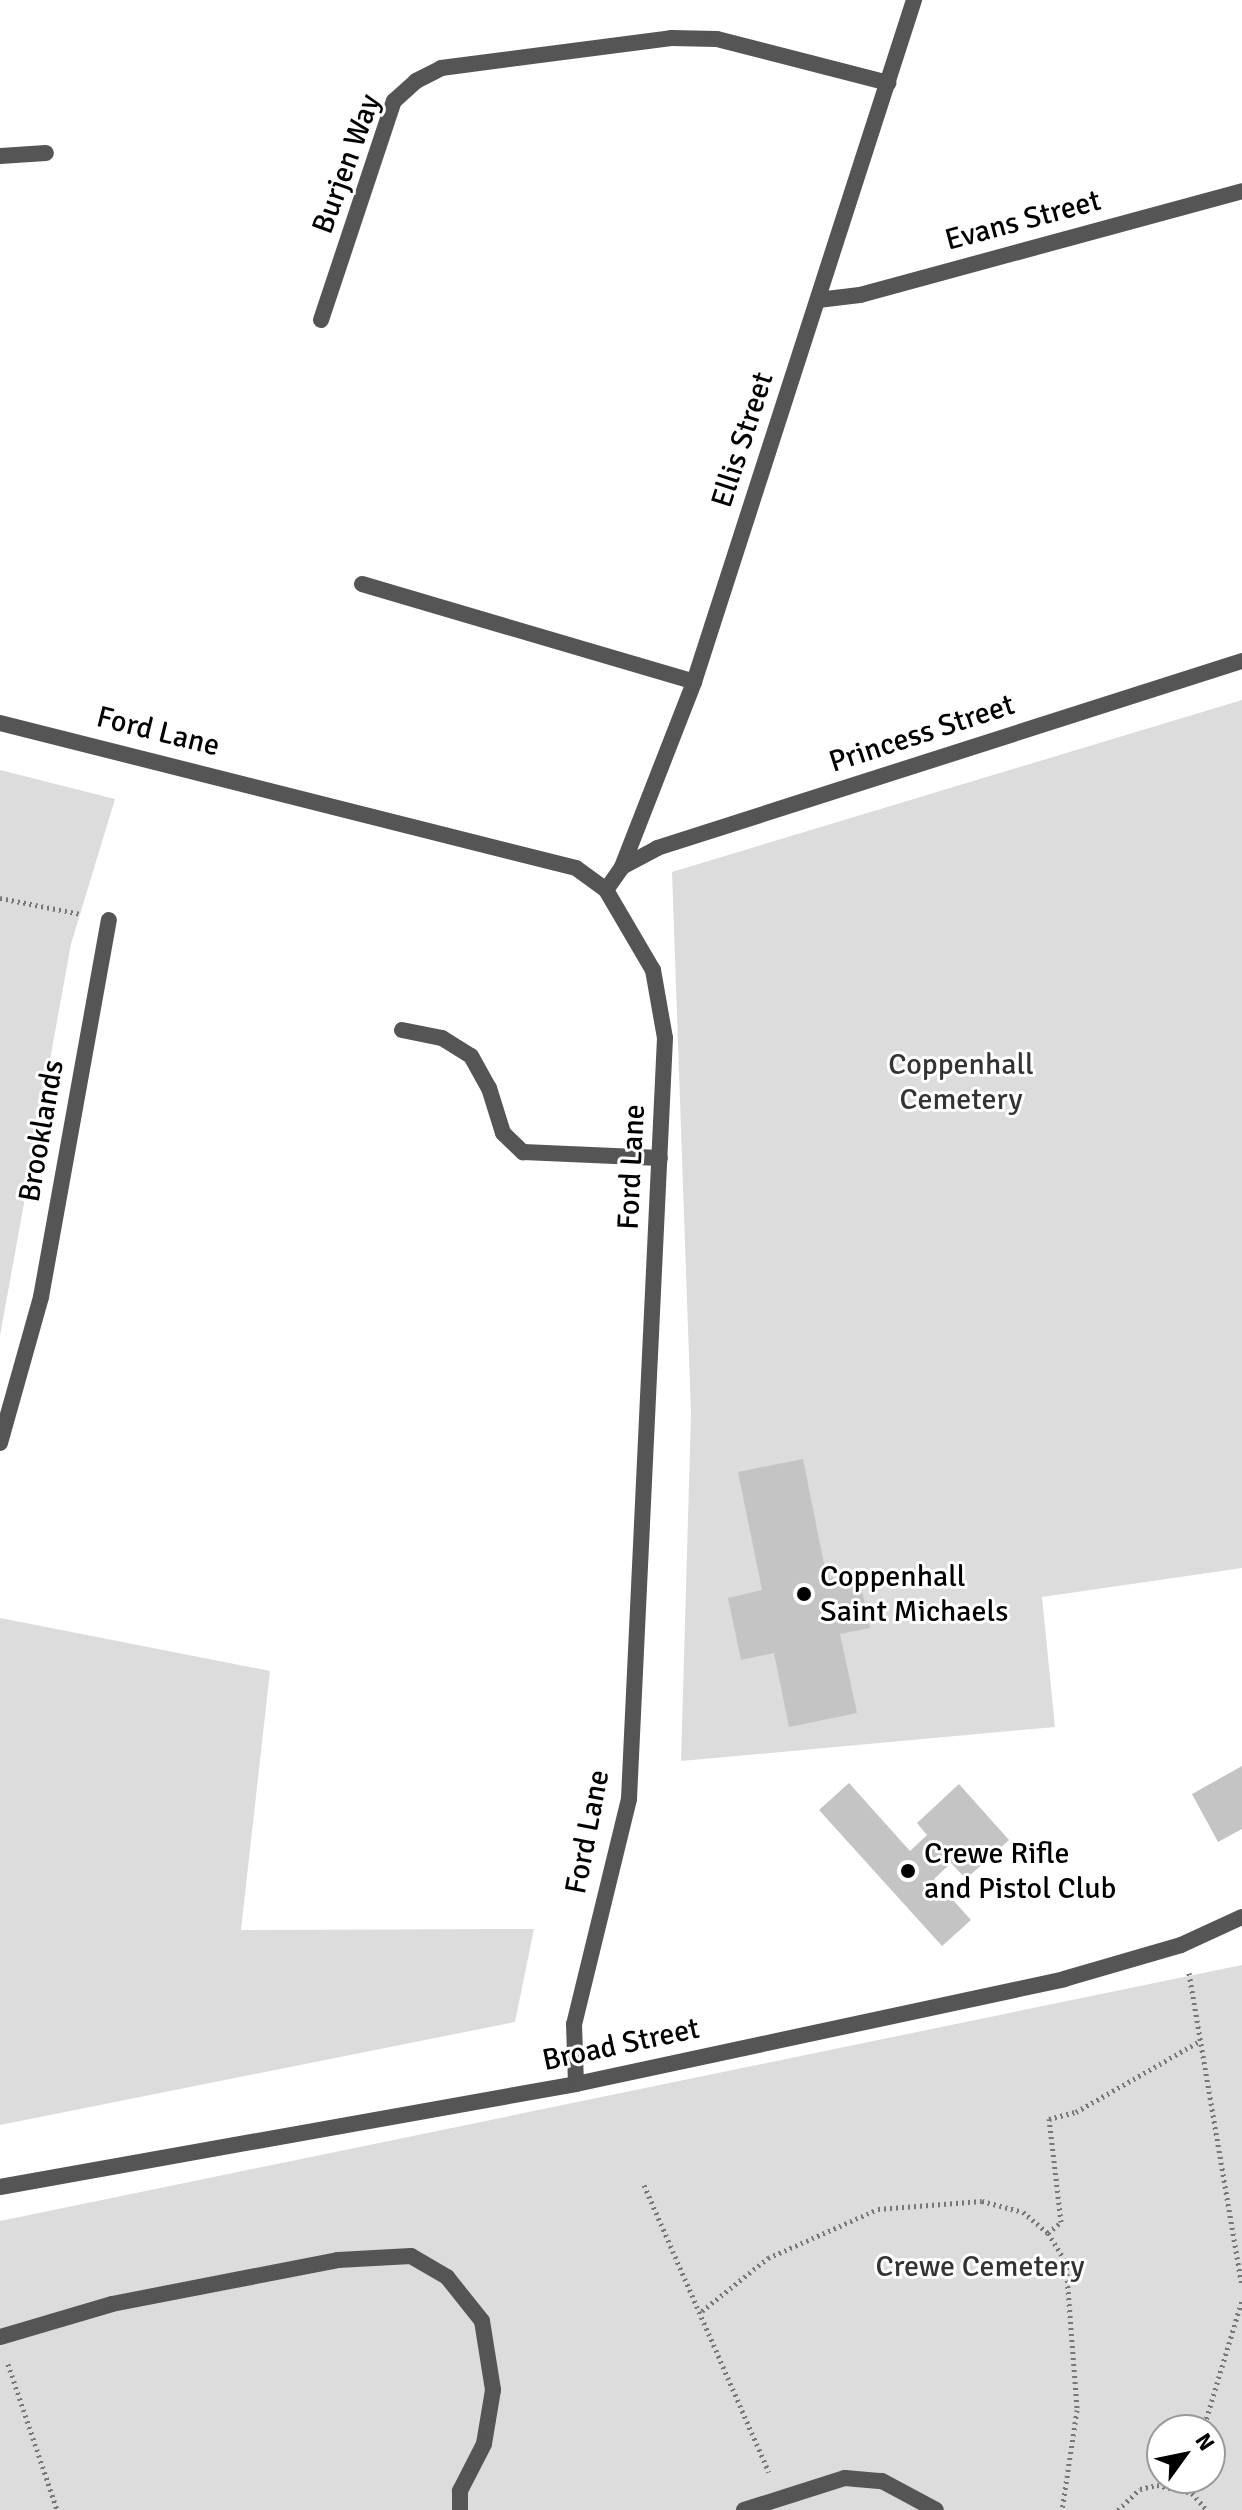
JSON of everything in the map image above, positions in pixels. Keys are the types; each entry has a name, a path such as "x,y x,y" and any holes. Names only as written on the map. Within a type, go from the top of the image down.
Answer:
{"street":[{"name":"Ellis Street","path":"606,890 622,867 694,682 914,0"},
{"name":"Burjen Way","path":"321,320 394,101 416,81 441,68 671,38 717,39 888,83"},
{"path":"0,156 46,153"},
{"name":"Evans Street","path":"818,300 860,295 1242,191"},
{"path":"362,584 694,682"},
{"name":"Princess Street","path":"622,867 657,848 1242,661"},
{"name":"Ford Lane","path":"0,723 576,868 606,890 653,970 665,1038 629,1799 574,2024 576,2084"},
{"name":"Brooklands","path":"0,1443 41,1297 109,920"},
{"path":"402,1030 442,1038 471,1056 489,1088 503,1133 523,1152 660,1158"},
{"name":"Broad Street","path":"0,2187 576,2084 1064,1979 1181,1945 1242,1917"},
{"path":"0,2337 112,2304 338,2260 411,2256 447,2277 482,2321 493,2390 484,2444 460,2491 460,2510"},
{"path":"744,2510 845,2478 882,2481 936,2510"}],"path":[{"path":"0,898 109,920"},
{"path":"1181,1945 1242,2285"},
{"path":"1048,2233 1061,2222 1049,2119 1076,2112 1198,2042"},
{"path":"644,2185 702,2311 781,2499"},
{"path":"702,2311 768,2258 878,2209 982,2201 1023,2212 1048,2233 1066,2262 1077,2410 1062,2510"},
{"path":"1208,2414 1242,2300"},
{"path":"5,2355 57,2510"},
{"path":"1118,2510 1140,2489 1146,2488"},
{"path":"1189,2494 1207,2510"}],"green space":[{"name":"Coppenhall Cemetery","path":"1242,700 1242,1568 1042,1597 1055,1727 681,1761 691,1414 672,872"},
{"path":"0,770 115,799 71,944 0,1336"},
{"path":"0,1618 270,1671 241,1930 534,1929 515,2022 0,2125"},
{"name":"Crewe Cemetery","path":"1242,1965 1242,2510 0,2510 0,2221"}],"building":[{"name":"Coppenhall Saint Michaels","path":"803,1459 827,1579 858,1572 870,1628 840,1634 857,1713 789,1727 774,1653 741,1660 728,1598 762,1590 738,1472"},
{"path":"1242,1766 1242,1829 1218,1842 1192,1794"},
{"name":"Crewe Rifle and Pistol Club","path":"849,1783 910,1851 927,1835 917,1823 959,1784 1009,1840 966,1879 951,1863 934,1879 971,1920 942,1946 819,1810"}],"place":[{"name":"Coppenhall Saint Michaels","path":"804,1594"},
{"name":"Crewe Rifle and Pistol Club","path":"908,1871"}]}
